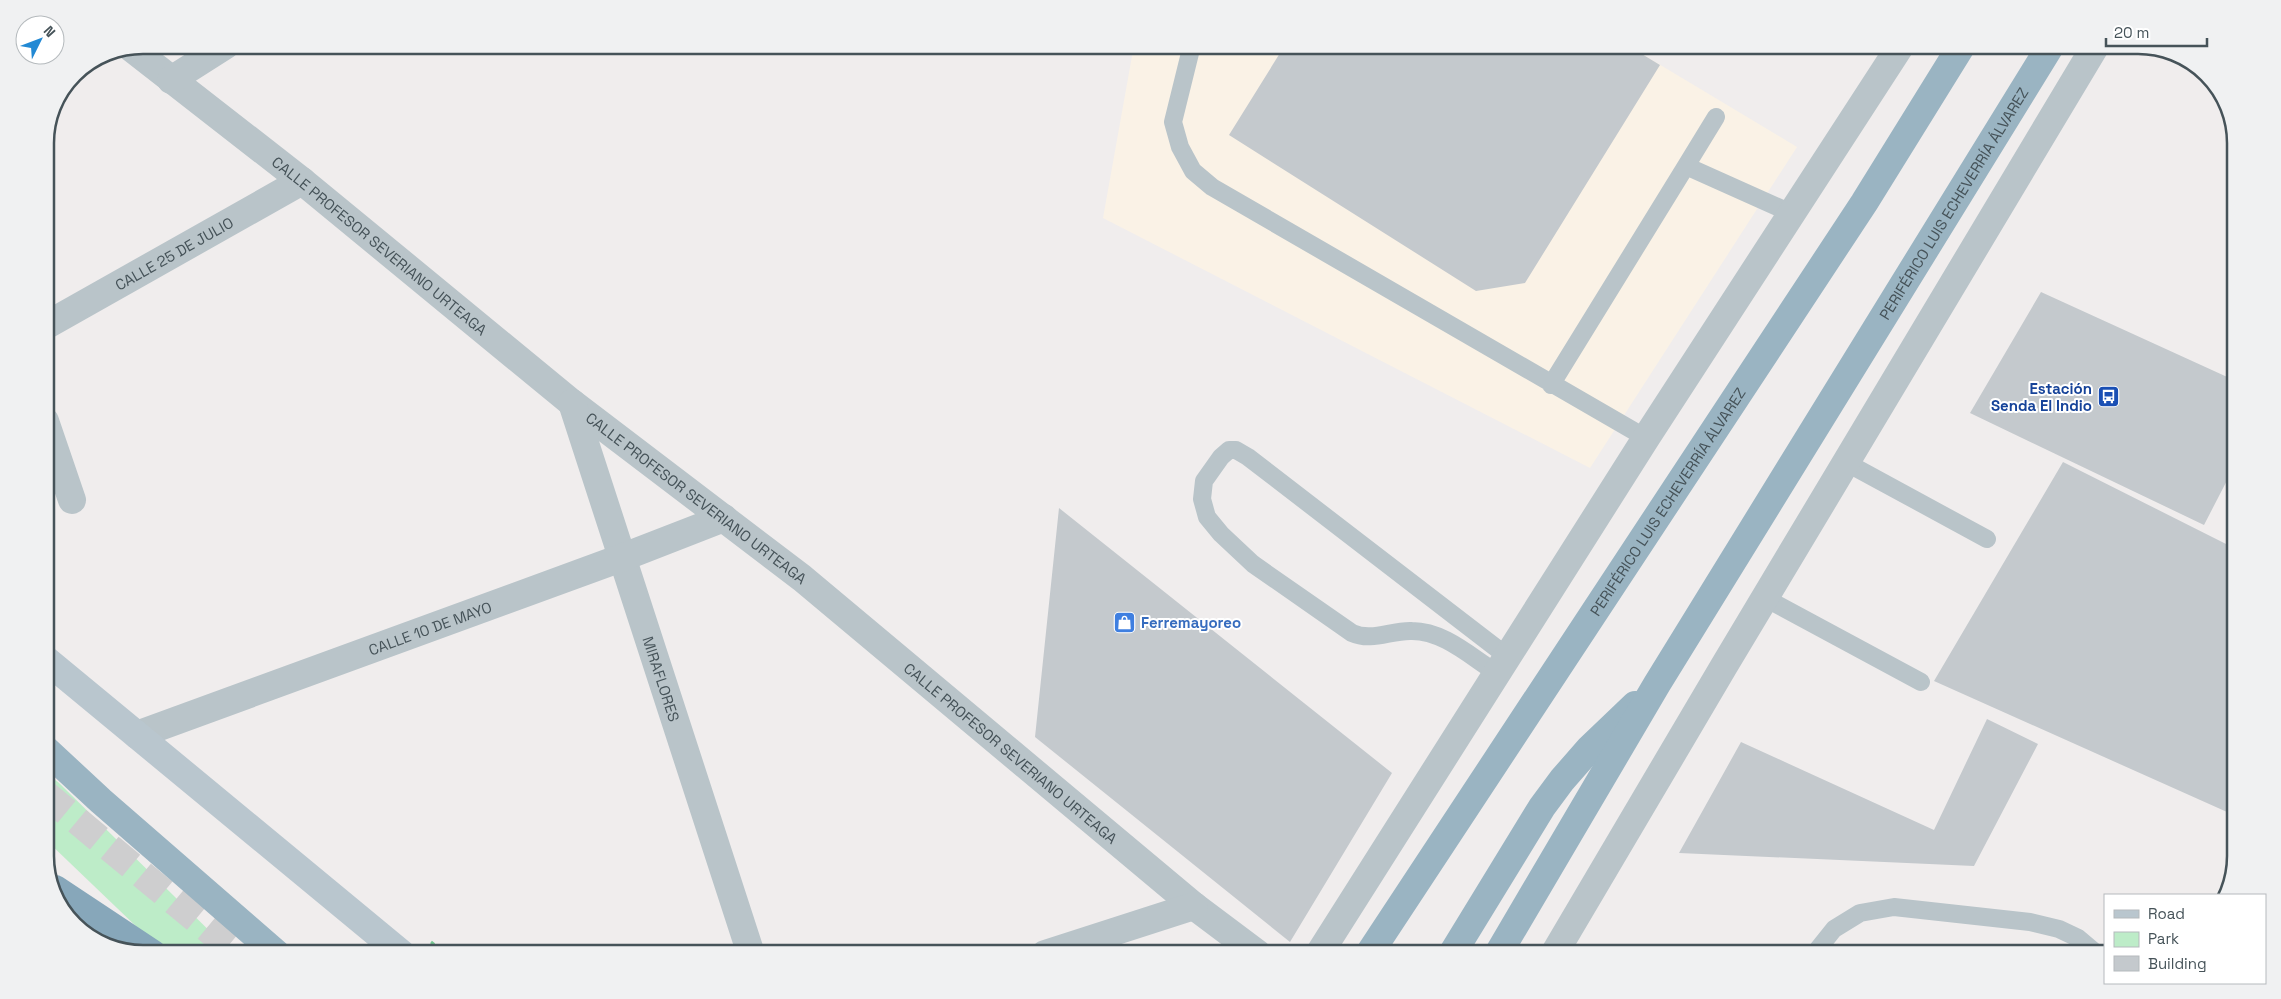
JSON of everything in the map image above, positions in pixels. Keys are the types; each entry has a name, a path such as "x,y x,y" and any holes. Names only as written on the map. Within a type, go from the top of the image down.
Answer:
{"highway":[{"name":"PERIFÉRICO LUIS ECHEVERRÍA ÁLVAREZ","path":"1375,945 1864,202 1956,54"},
{"name":"PERIFÉRICO LUIS ECHEVERRÍA ÁLVAREZ","path":"1503,945 1657,684 2045,54"},
{"path":"1458,945 1542,807 1562,780 1590,748 1657,684"},
{"path":"54,757 101,801 267,945"},
{"path":"62,894 139,945"}],"main road":[{"path":"54,667 391,945"}],"street":[{"name":"CALLE PROFESOR SEVERIANO URTEAGA","path":"138,54 302,181 572,403 802,578 1194,906 1246,945"},
{"path":"171,80 212,54"},
{"path":"1325,945 1646,438 1895,54"},
{"path":"1559,945 2091,54"},
{"name":"CALLE 25 DE JULIO","path":"54,321 302,181"},
{"name":"MIRAFLORES","path":"572,403 748,945"},
{"path":"54,448 72,500"},
{"name":"CALLE 10 DE MAYO","path":"136,735 621,558 724,518"},
{"path":"1073,945 1194,906"}],"lane":[{"path":"1190,54 1173,122 1180,147 1193,171 1212,187 1551,385 1646,438"},
{"path":"1551,385 1716,117"},
{"path":"1686,166 1791,213"},
{"path":"1229,450 1236,450 1248,457 1502,665 1429,633 1411,631 1369,637 1360,636 1254,564 1221,534 1206,517 1202,499 1204,481 1220,457 1229,450"},
{"path":"1847,463 1987,539"},
{"path":"1765,598 1921,682"},
{"path":"1821,945 1834,929 1860,913 1894,907 2030,922 2059,928 2078,938 2086,945"}],"shaded area":[{"path":"1132,54 1642,54 1797,147 1590,468 1103,218"}],"green space":[{"path":"54,779 224,945 156,945 54,848"}],"building":[{"path":"1279,54 1642,54 1660,65 1525,283 1476,291 1229,135"},
{"name":"Estación Senda El Indio","path":"2041,292 2227,377 2227,480 2204,525 1970,413"},
{"path":"2063,462 2227,544 2227,812 1934,681"},
{"name":"Ferremayoreo","path":"1059,508 1392,773 1290,942 1035,737"},
{"path":"1987,719 2038,744 1974,866 1679,853 1741,742 1934,830"}],"tunnel":[{"path":"54,801 227,945"}],"place":[{"name":"Estación Senda El Indio","path":"2108,397"},
{"name":"Ferremayoreo","path":"1125,622"}]}
